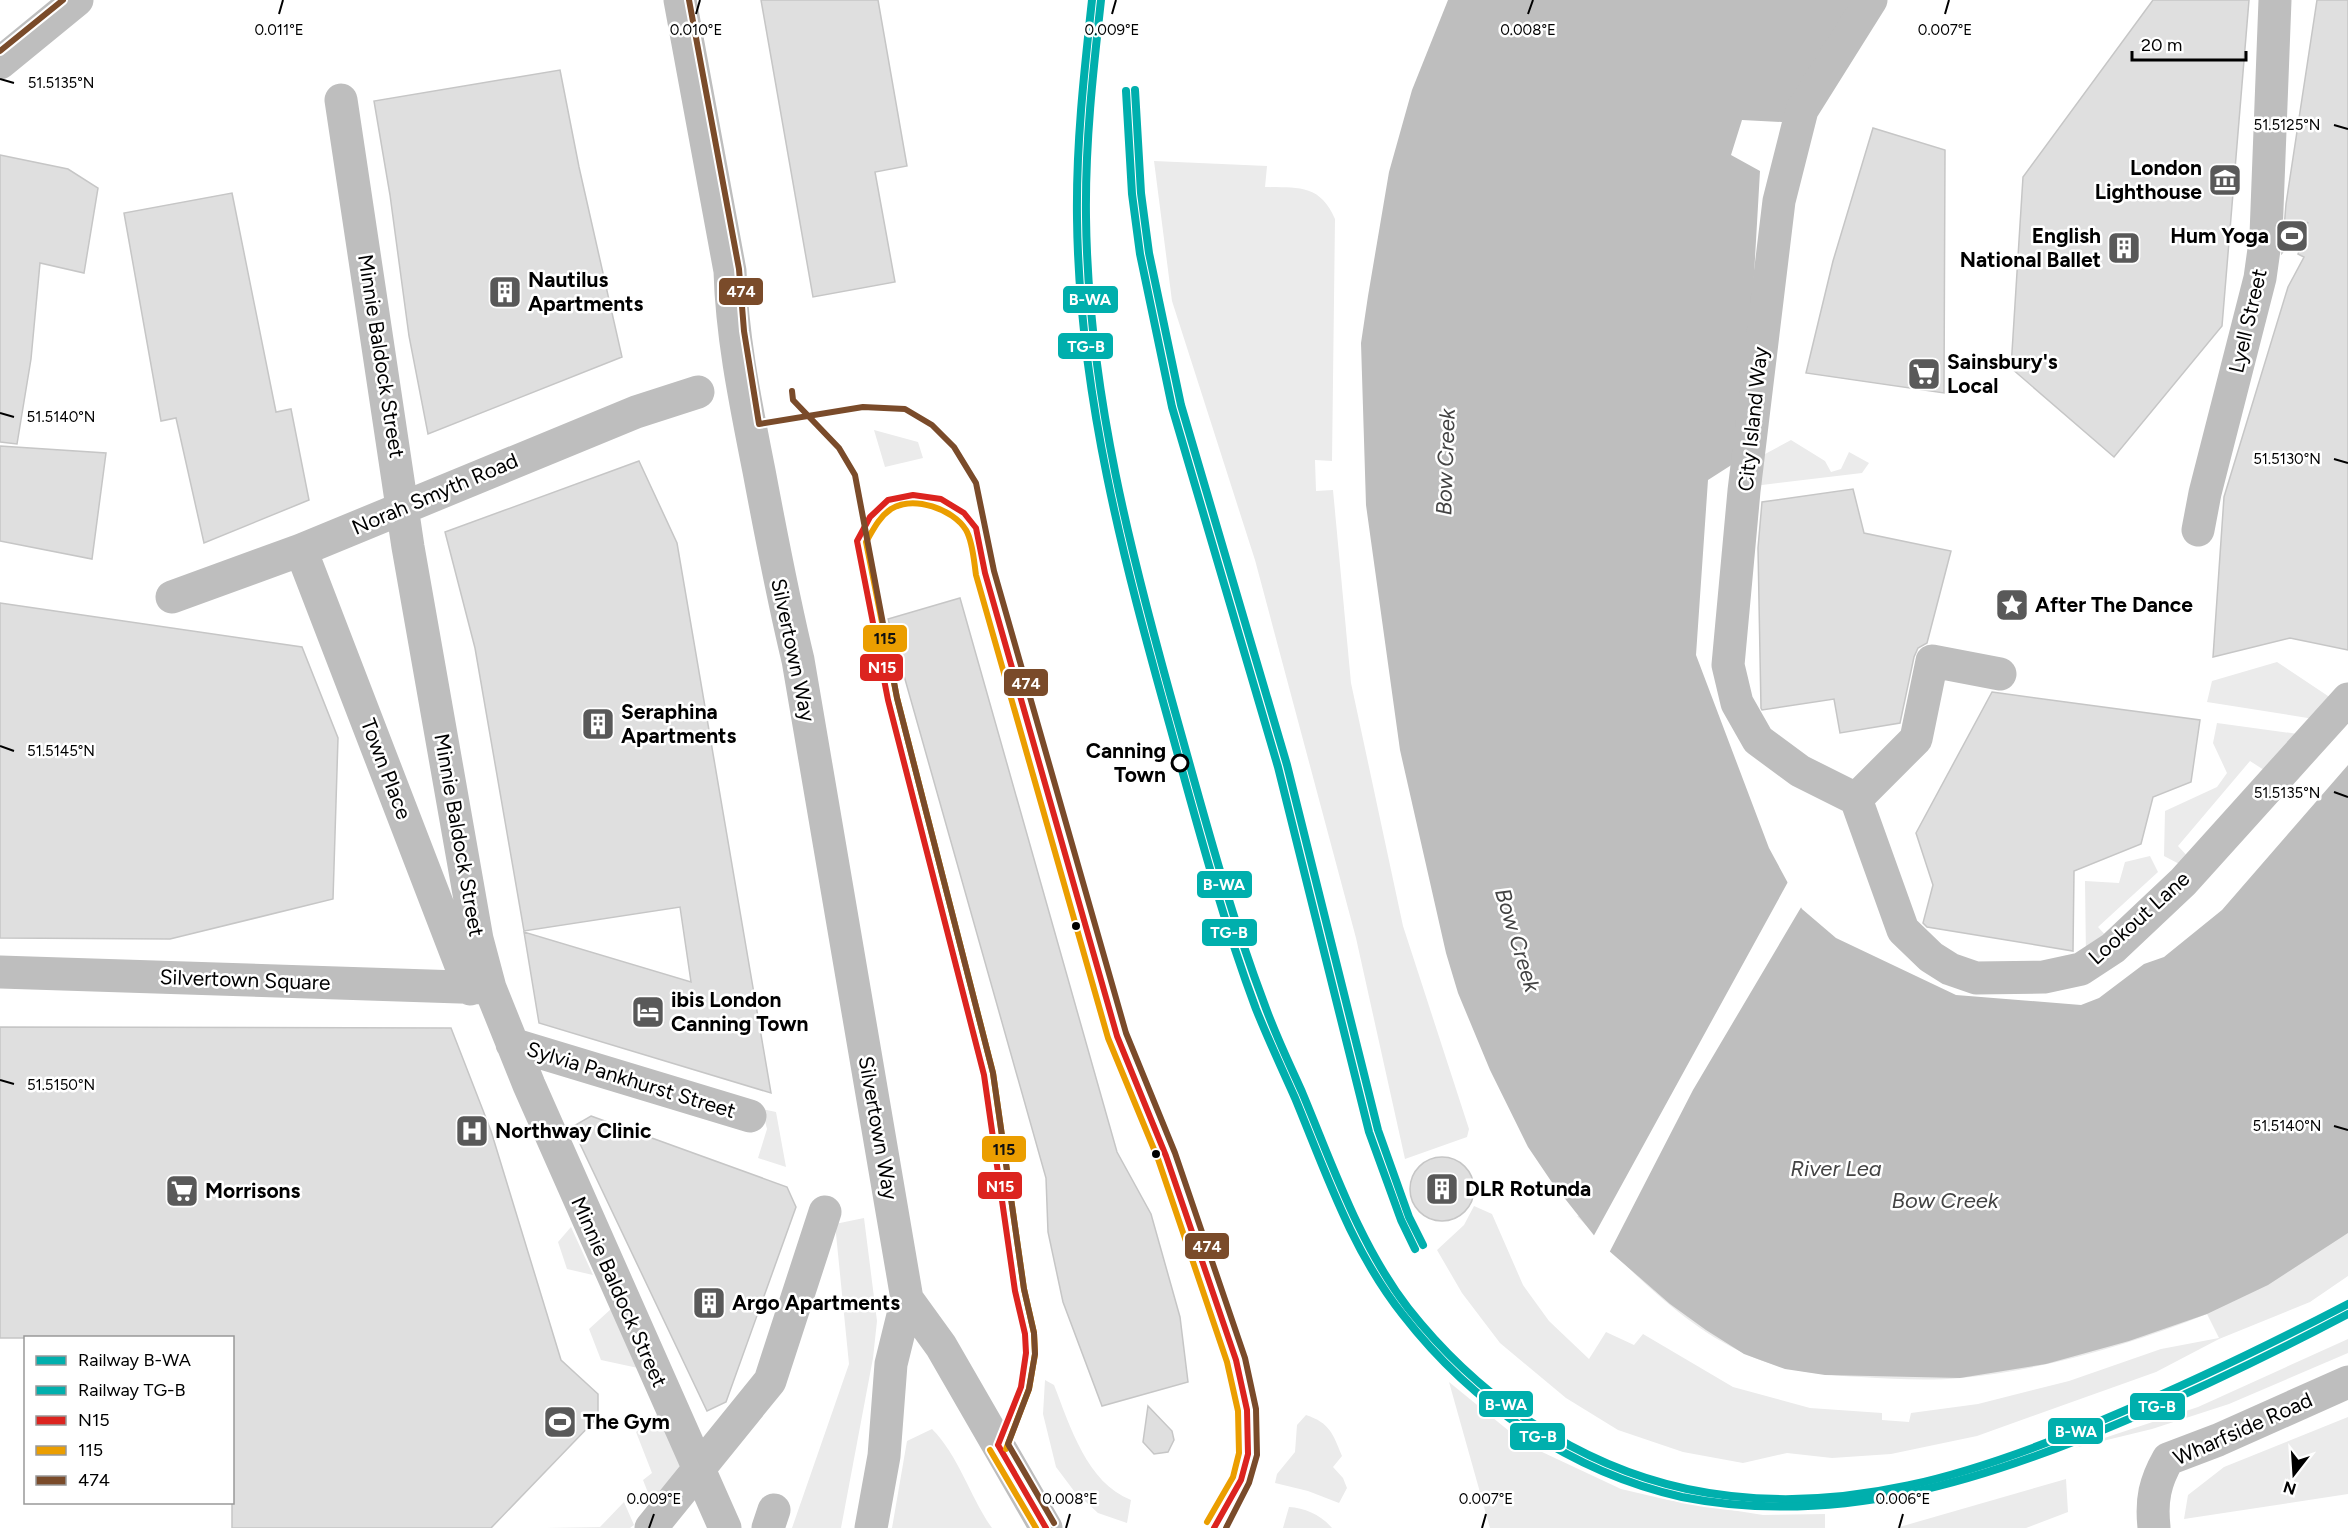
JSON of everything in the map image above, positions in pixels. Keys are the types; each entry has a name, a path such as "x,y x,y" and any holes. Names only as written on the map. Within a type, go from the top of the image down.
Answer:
{"street":[{"path":"0,63 77,0"},
{"name":"Silvertown Way","path":"680,0 730,271 731,308 752,434 776,568 798,660 907,1299 891,1364 884,1456 871,1528"},
{"name":"City Island Way","path":"1856,799 1800,771 1758,740 1737,703 1728,665 1744,490 1779,201 1802,110 1871,0"},
{"name":"Lyell Street","path":"2198,530 2205,493 2260,278 2266,235 2275,0"},
{"name":"Minnie Baldock Street","path":"341,100 403,508 477,939 480,988 512,1044 725,1528"},
{"name":"Norah Smyth Road","path":"172,597 300,550 624,416 698,392"},
{"name":"Town Place","path":"300,550 480,988"},
{"path":"1856,799 1916,739 1932,661 2000,674"},
{"name":"Lookout Lane","path":"1856,799 1903,930 1930,957 1950,969 1976,978 2044,977 2081,969 2113,948 2183,882 2348,699"},
{"name":"Silvertown Square","path":"0,972 480,988"},
{"name":"Sylvia Pankhurst Street","path":"512,1044 750,1116"},
{"path":"651,1528 770,1381 825,1212"},
{"name":"Silvertown Way","path":"907,1299 941,1346 1046,1528"},
{"name":"Wharfside Road","path":"2154,1527 2151,1504 2157,1479 2168,1459 2218,1440 2348,1382"}],"shaded area":[{"path":"1154,161 1267,166 1265,187 1307,190 1322,199 1335,219 1332,461 1315,460 1316,491 1333,490 1351,683 1403,926 1469,1129 1467,1137 1405,1159 1356,938 1255,560 1172,301"},
{"path":"874,430 918,442 923,458 885,467"},
{"path":"1791,440 1825,461 1831,472 1841,469 1849,452 1869,463 1862,473 1754,486 1754,460"},
{"path":"2277,662 2331,698 2314,719 2207,702 2212,681"},
{"path":"2217,723 2298,734 2267,772 2250,761 2178,846 2191,860 2185,867 2164,856 2165,811 2217,787 2227,773 2213,743"},
{"path":"2150,856 2158,872 2098,927 2109,939 2086,958 2085,881 2119,883 2125,862"},
{"path":"762,1109 776,1112 786,1167 758,1158 767,1129"},
{"path":"2348,1167 2348,1276 2310,1302 2219,1339 2156,1372 1977,1436 1891,1454 1832,1458 1787,1453 1743,1463 1683,1452 1618,1430 1566,1398 1500,1343 1462,1293 1437,1250 1464,1225 1474,1206 1492,1214 1523,1285 1549,1321 1589,1359 1606,1332 1634,1345 1643,1334 1733,1387 1810,1408 1882,1413 1882,1420 1909,1422 1911,1413 1978,1404 2069,1381 2161,1349 2219,1338 2207,1314 2086,1355 1992,1374 1949,1379 1911,1379 1802,1371 1760,1360 1722,1342 1699,1327 1656,1293 1577,1216"},
{"path":"864,1218 877,1321 873,1358 841,1528 792,1528 849,1364 835,1224"},
{"path":"571,1227 593,1275 567,1269 558,1242"},
{"path":"611,1309 638,1368 601,1360 589,1329"},
{"path":"2348,1339 2348,1353 2229,1404 2152,1429 2074,1448 2198,1407"},
{"path":"1045,1380 1054,1385 1074,1435 1092,1467 1116,1492 1131,1500 1127,1523 1098,1513 1074,1491 1056,1467 1043,1414"},
{"path":"1449,1382 1525,1444 1621,1489 1668,1500 1763,1515 1825,1514 1825,1528 1490,1528"},
{"path":"660,1412 689,1472 652,1503 643,1480 652,1473 636,1432"},
{"path":"1306,1415 1330,1430 1342,1456 1333,1467 1343,1478 1347,1488 1339,1503 1308,1491 1275,1483 1277,1474 1295,1452 1297,1425"},
{"path":"2348,1417 2348,1494 2184,1519 2188,1495 2224,1467"},
{"path":"932,1429 950,1452 992,1528 892,1528 907,1441"},
{"path":"2066,1479 2068,1512 2026,1528 1896,1528"},
{"path":"624,1502 634,1525 630,1528 545,1528 600,1527"},
{"path":"1289,1507 1312,1513 1332,1528 1283,1528"}],"water":[{"name":"River Lea","path":"1448,0 1858,0 1782,122 1742,120 1731,155 1760,171 1753,293 1733,464 1708,480 1696,655 1769,848 1802,909 1836,938 1956,995 2081,1005 2099,998 2144,964 2164,957 2222,910 2348,765 2348,1233 2268,1285 2207,1314 2129,1341 2046,1364 1960,1378 1825,1375 1785,1369 1744,1354 1706,1330 1670,1304 1600,1243 1551,1181 1528,1147 1490,1070 1458,993 1446,953 1400,750 1366,505 1361,343 1368,296 1389,172 1412,90"}],"pier":[{"path":"1789,880 1803,904 1693,1090 1608,1255 1592,1239"}],"building":[{"path":"761,0 878,0 907,166 875,172 895,282 813,297"},
{"name":"English National Ballet","path":"2153,0 2249,0 2222,326 2114,457 2011,368 2023,177"},
{"path":"2317,0 2348,0 2348,650 2290,638 2213,657 2224,497 2288,287 2304,257 2298,254 2308,222 2282,253 2286,204"},
{"name":"Nautilus Apartments","path":"560,70 579,167 622,357 428,434 409,336 390,195 374,101"},
{"path":"1873,128 1945,150 1944,393 1806,373 1833,261"},
{"path":"0,155 68,169 98,188 84,273 40,263 31,359 17,444 0,442"},
{"path":"232,193 276,412 291,409 309,500 204,543 176,418 161,421 124,213"},
{"path":"0,446 106,453 92,559 0,541"},
{"name":"Seraphina Apartments","path":"639,461 677,543 771,1093 539,1023 524,932 691,982 680,907 524,931 475,648 445,532"},
{"path":"1853,489 1864,533 1951,551 1927,643 1918,648 1914,657 1900,723 1840,733 1834,699 1762,710 1761,708 1758,548 1762,502"},
{"path":"960,598 1117,1152 1151,1214 1180,1317 1188,1382 1102,1406 1063,1302 1048,1232 1046,1178 888,619"},
{"path":"0,603 302,647 338,738 333,899 170,939 0,938"},
{"path":"1992,692 2200,720 2191,782 2153,797 2141,844 2074,871 2073,951 1927,927 1923,923 1933,885 1916,833"},
{"path":"0,1027 451,1028 491,1131 561,1360 598,1394 598,1417 491,1528 232,1528 234,1336 0,1338"},
{"name":"Argo Apartments","path":"591,1116 787,1187 796,1207 726,1402 707,1411 572,1127"},
{"name":"DLR Rotunda","path":"1442,1157 1454,1159 1465,1166 1472,1177 1474,1189 1472,1201 1465,1212 1454,1219 1442,1221 1430,1219 1419,1212 1412,1201 1410,1189 1412,1177 1419,1166 1430,1159"},
{"path":"1148,1406 1172,1431 1174,1440 1168,1452 1154,1454 1143,1442"}],"rail line":[{"name":"TG-B","path":"1092,0 1079,136 1077,218 1080,284 1095,413 1121,541 1210,871 1256,1009 1329,1183 1355,1238 1385,1290 1431,1348 1493,1406 1563,1452 1601,1471 1641,1486 1682,1497 1740,1505 1798,1506 1855,1502 1911,1492 1966,1479 2021,1461 2129,1419 2267,1355 2348,1314"},
{"name":"B-WA","path":"1101,0 1088,135 1086,217 1089,282 1104,411 1129,538 1218,866 1268,1015 1361,1231 1375,1258 1408,1308 1436,1340 1498,1398 1532,1423 1568,1445 1606,1463 1646,1478 1687,1489 1743,1497 1799,1499 1854,1495 1908,1486 2015,1455 2177,1388 2348,1304"},
{"name":"B-WA","path":"1135,90 1141,193 1149,253 1181,405 1287,765 1378,1130 1409,1217 1423,1245"},
{"name":"TG-B","path":"1126,91 1132,194 1140,254 1172,407 1278,767 1369,1132 1401,1220 1415,1249"}],"transit line":[{"name":"474","path":"0,51 63,0"},
{"name":"474","path":"689,0 739,269 744,331 759,424 863,407 905,409 932,425 954,447 976,483 994,571 1126,1033 1175,1153 1245,1358 1256,1409 1257,1455 1249,1483 1226,1528"},
{"name":"474","path":"792,391 793,400 839,448 855,475 897,698 993,1073 1024,1289 1034,1333 1035,1354 1029,1389 1008,1444 1054,1523"},
{"name":"N15","path":"998,1445 1021,1387 1026,1353 1025,1334 1015,1291 984,1075 888,700 857,541 870,517 888,500 913,495 941,499 964,513 976,528 985,573 1117,1036 1166,1156 1236,1360 1247,1410 1248,1454 1241,1480 1214,1528"},
{"name":"115","path":"1006,1449 1029,1389 1035,1354 1034,1333 1024,1289 993,1073 897,698 866,542 887,512 900,505 911,503 943,510 960,522 968,535 976,575 1108,1038 1158,1159 1227,1362 1238,1411 1239,1453 1233,1477 1207,1522"},
{"name":"N15","path":"998,1445 1046,1528"},
{"name":"115","path":"990,1450 1036,1528"}],"place":[{"name":"London Lighthouse","path":"2225,180"},
{"name":"Hum Yoga","path":"2292,236"},
{"name":"English National Ballet","path":"2124,248"},
{"name":"Nautilus Apartments","path":"505,292"},
{"name":"Sainsbury's Local","path":"1924,374"},
{"name":"After The Dance","path":"2012,605"},
{"name":"Seraphina Apartments","path":"598,724"},
{"name":"Canning Town","path":"1180,763"},
{"name":"ibis London Canning Town","path":"648,1012"},
{"name":"Northway Clinic","path":"472,1131"},
{"name":"DLR Rotunda","path":"1442,1189"},
{"name":"Morrisons","path":"182,1191"},
{"name":"Argo Apartments","path":"709,1303"},
{"name":"The Gym","path":"560,1422"}],"water label":[{"name":"Bow Creek","path":"1445,462"},
{"name":"Bow Creek","path":"1518,940"},
{"name":"Bow Creek","path":"1945,1200"}]}
